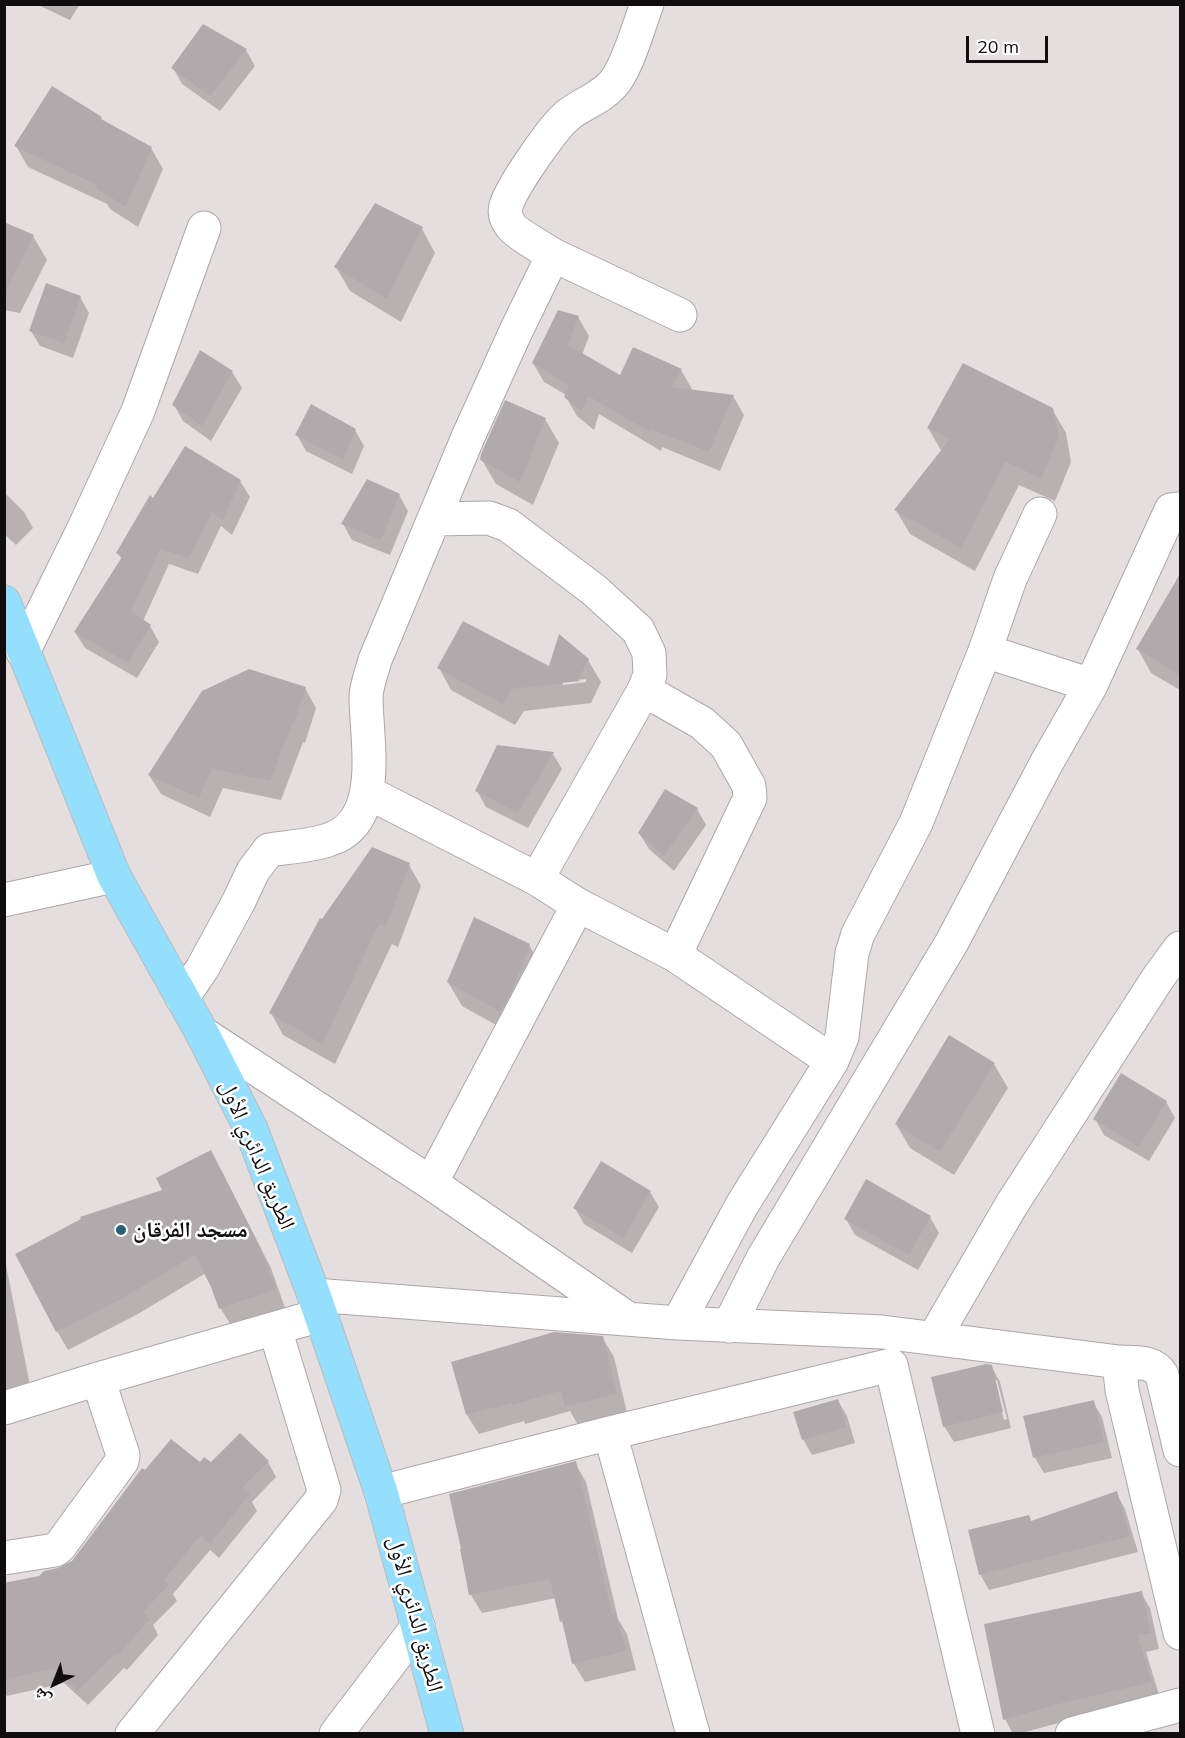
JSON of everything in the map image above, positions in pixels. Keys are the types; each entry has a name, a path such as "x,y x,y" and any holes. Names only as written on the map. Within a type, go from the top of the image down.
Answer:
{"main road":[{"name":"الطريق الدائري الأول","path":"4,602 114,876 202,1033 251,1129 318,1305 381,1492 447,1734"}],"street":[{"path":"647,4 623,70 614,84 603,94 568,115 552,132 512,192 506,207 506,216 510,226 553,255 680,315"},
{"path":"23,652 138,411 204,228"},
{"path":"182,998 202,969 253,871 269,850 329,840 351,828 362,810 367,792 369,767 366,693 375,660 468,437 553,255"},
{"path":"729,1326 763,1258 952,942 1047,762 1091,685 1177,502"},
{"path":"678,1323 742,1205 832,1061 842,1037 852,953 858,934 916,823 985,651 1010,579 1040,514"},
{"path":"434,519 489,518 508,525 594,590 638,630 649,652 650,675 644,690 537,879"},
{"path":"985,651 1091,685"},
{"path":"644,690 702,723 710,730 726,745 749,786 750,798 675,955"},
{"path":"367,792 537,879 578,905 675,955 832,1061"},
{"path":"4,900 114,876"},
{"path":"431,1183 578,905"},
{"path":"934,1338 1012,1204 1158,978 1180,948"},
{"path":"202,1033 431,1183 629,1319"},
{"path":"4,1408 274,1329 318,1305 882,1332 1119,1362 1146,1363 1159,1370 1167,1392 1180,1450"},
{"path":"132,1734 321,1500 324,1490 274,1329"},
{"path":"882,1332 978,1734"},
{"path":"1119,1362 1122,1390 1180,1633"},
{"path":"381,1492 610,1432 891,1365"},
{"path":"4,1558 55,1550 60,1546 122,1461 123,1455 98,1379"},
{"path":"610,1432 693,1734"},
{"path":"336,1734 418,1626"},
{"path":"1072,1734 1180,1705"}],"building":[{"path":"203,24 247,49 210,96 171,68"},
{"path":"52,86 102,117 101,119 152,147 126,207 96,188 97,185 14,146"},
{"path":"375,203 423,227 387,299 334,267"},
{"path":"4,222 34,235 4,294"},
{"path":"46,283 81,296 64,343 29,331"},
{"path":"558,310 579,316 568,345 620,375 633,347 682,369 672,387 734,395 709,452 651,429 650,432 588,396 582,412 564,397 569,385 532,363"},
{"path":"200,350 233,371 202,426 172,405"},
{"path":"963,363 1053,408 1059,437 1041,478 1005,462 961,548 894,510 950,439 927,428"},
{"path":"505,400 546,418 520,482 480,460"},
{"path":"311,404 356,429 343,459 295,435"},
{"path":"185,446 241,480 223,520 212,512 189,558 160,549 131,611 151,625 128,663 74,632 122,557 116,553 150,495 153,498"},
{"path":"367,479 400,494 381,540 341,524"},
{"path":"1180,574 1180,675 1136,649"},
{"path":"463,621 549,666 559,634 589,659 578,680 580,681 512,689 502,704 437,668"},
{"path":"249,669 306,687 294,724 292,724 270,781 212,769 199,798 148,775 202,691"},
{"path":"497,745 554,752 518,813 475,791"},
{"path":"665,789 698,808 664,856 638,833"},
{"path":"372,847 410,863 386,927 379,924 322,1044 269,1013 320,918 322,919"},
{"path":"474,917 530,944 514,986 500,1012 447,982"},
{"path":"949,1035 995,1063 940,1152 895,1124"},
{"path":"1121,1073 1167,1101 1139,1147 1093,1119"},
{"path":"211,1150 260,1247 276,1289 219,1309 195,1255 125,1297 56,1332 15,1254 81,1219 80,1217 162,1190 156,1178"},
{"path":"601,1161 651,1191 623,1238 573,1208"},
{"path":"866,1179 931,1216 909,1255 844,1219"},
{"path":"554,1332 603,1336 617,1394 565,1407 561,1391 466,1415 451,1362"},
{"path":"986,1364 992,1365 1003,1412 943,1427 931,1377"},
{"path":"838,1399 847,1427 802,1440 793,1412"},
{"path":"1094,1400 1104,1442 1033,1458 1023,1416"},
{"path":"240,1433 269,1461 242,1488 250,1494 210,1544 200,1536 164,1580 169,1585 143,1612 150,1619 117,1656 115,1654 78,1691 54,1668 4,1680 4,1583 39,1576 44,1571 58,1568 72,1561 142,1468 145,1470 171,1439 200,1462 204,1457 211,1462"},
{"path":"576,1461 612,1614 616,1613 626,1651 572,1664 550,1579 469,1595 449,1494"},
{"path":"1117,1491 1130,1536 979,1575 968,1530 1029,1515 1031,1521"},
{"path":"1142,1591 1151,1633 1138,1636 1152,1682 1003,1720 984,1624"}],"place":[{"name":"مسجد الفرقان","path":"121,1230"}]}
